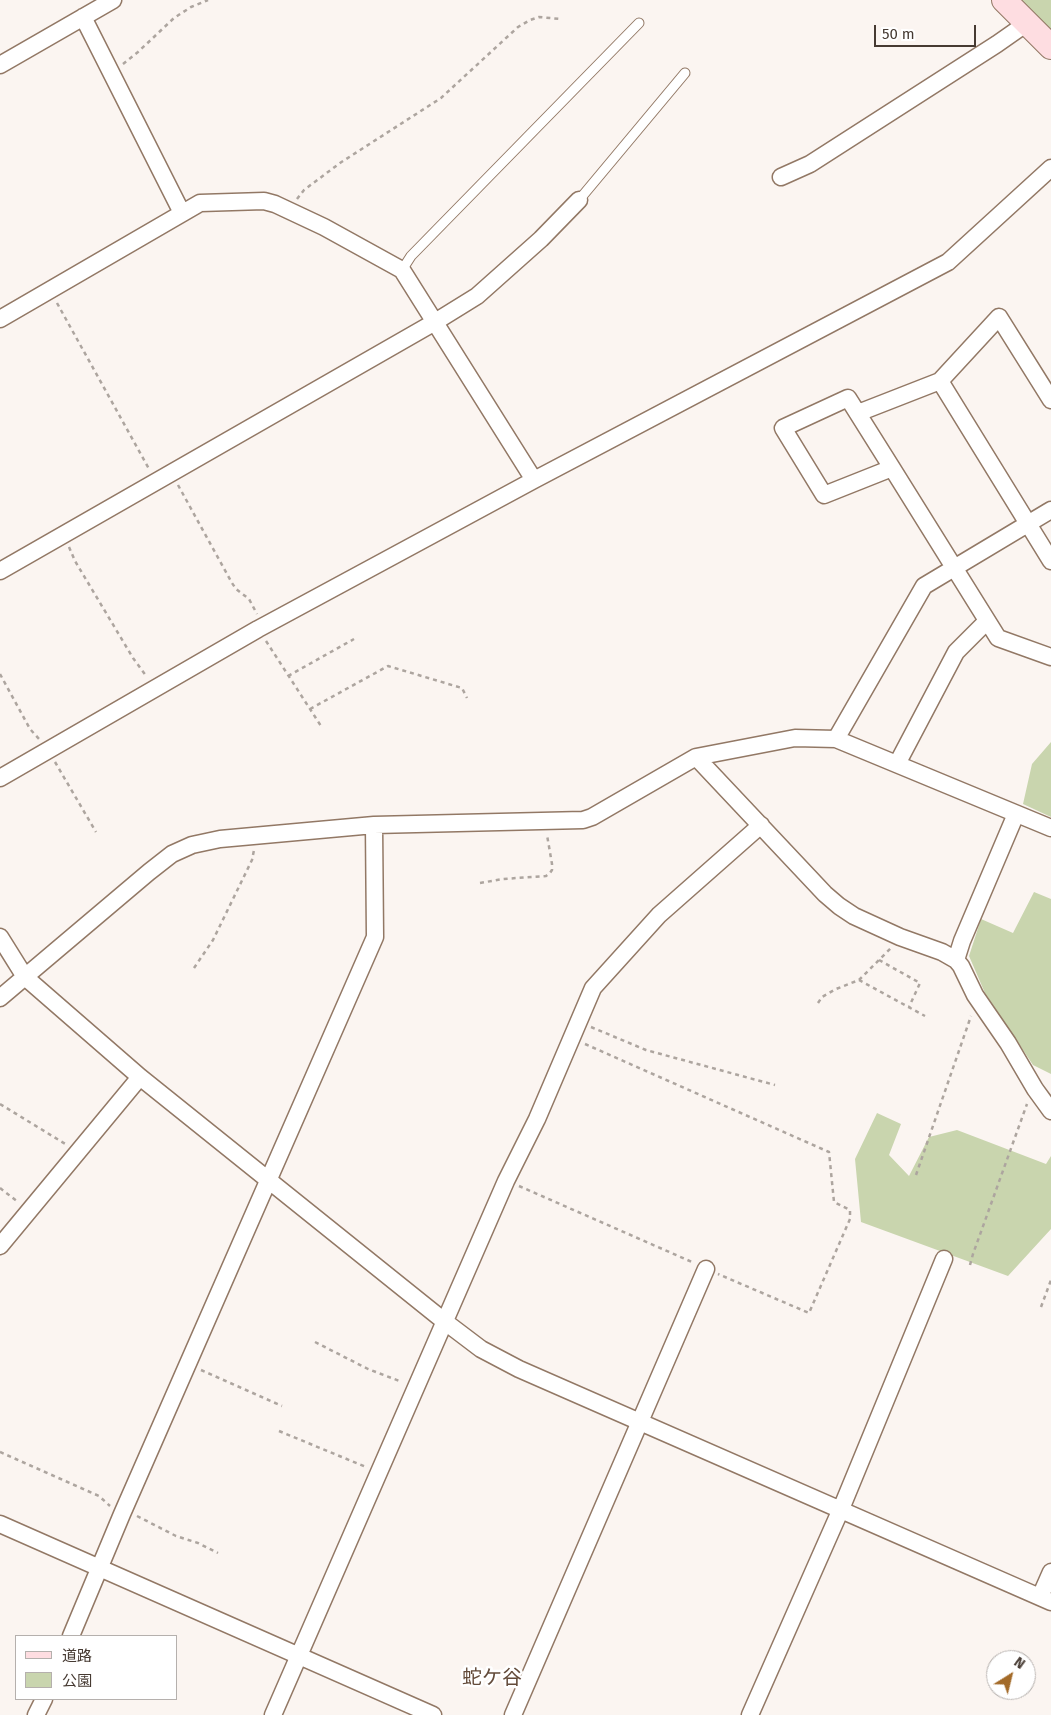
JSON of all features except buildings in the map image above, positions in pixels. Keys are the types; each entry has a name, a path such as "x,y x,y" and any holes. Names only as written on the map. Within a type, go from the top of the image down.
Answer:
{"street":[{"path":"0,65 113,0"},
{"path":"1004,0 1051,47"},
{"path":"83,16 182,213"},
{"path":"781,177 810,164 1027,23"},
{"path":"0,778 261,628 534,480 948,262 1051,168"},
{"path":"0,571 435,322 477,296 541,239 579,200"},
{"path":"0,319 200,203 264,201 291,211 402,270 534,480"},
{"path":"858,413 940,381 999,317 1051,400"},
{"path":"940,381 1051,561"},
{"path":"892,468 824,494 783,428 848,398 858,413 998,638 1051,657"},
{"path":"836,738 924,586 1051,510"},
{"path":"897,764 956,652 987,621"},
{"path":"0,998 172,854 192,845 254,835 374,825 583,820 592,817 696,757 795,738 836,738 1051,828"},
{"path":"696,757 839,906 854,916 942,952 956,960 978,999 1035,1089 1051,1110"},
{"path":"956,960 962,941 1016,814"},
{"path":"71,1635 123,1512 375,937 374,825"},
{"path":"273,1715 415,1387 506,1181 537,1119 593,988 623,953 660,916 760,825"},
{"path":"0,937 25,977 140,1077 444,1322 482,1348 519,1369 1045,1600 1051,1572"},
{"path":"0,1246 140,1077"},
{"path":"750,1715 841,1509 944,1259"},
{"path":"513,1715 706,1269"},
{"path":"0,1524 433,1715"},
{"path":"36,1715 44,1700"}],"lane":[{"path":"402,270 411,256 639,23"},
{"path":"579,200 685,73"}],"path":[{"path":"110,70 129,60 174,18 208,0"},
{"path":"291,211 294,202 304,190 340,164 441,98 518,27 539,17 560,19"},
{"path":"49,290 156,481"},
{"path":"173,471 179,488 232,583 249,600 261,628 288,676 320,726"},
{"path":"63,534 75,561 128,650 155,688"},
{"path":"288,676 354,639"},
{"path":"310,709 388,666 462,688 467,698"},
{"path":"480,883 550,874 552,864 544,821"},
{"path":"194,968 213,940 242,884 252,860 254,835"},
{"path":"818,1003 822,997 836,989 859,980 900,936"},
{"path":"879,960 920,983 909,1007"},
{"path":"859,980 925,1016"},
{"path":"916,1176 978,999"},
{"path":"578,1021 646,1050 775,1085"},
{"path":"506,1181 809,1313 850,1219 850,1210 834,1202 829,1152 571,1038"},
{"path":"970,1265 1031,1092 1035,1089"},
{"path":"0,1104 77,1153"},
{"path":"0,1188 30,1210"},
{"path":"1041,1307 1051,1280"},
{"path":"315,1342 368,1369 415,1387"},
{"path":"189,1362 198,1369 282,1406"},
{"path":"279,1431 378,1472"},
{"path":"0,1452 100,1496 113,1510 123,1512 176,1536 198,1542 218,1553"}],"green space":[{"path":"1018,0 1051,0 1051,32"},
{"path":"1051,742 1051,817 1023,804 1032,764"},
{"path":"1034,892 1051,899 1051,1074 1033,1065 985,993 969,956 981,919 1013,933"},
{"path":"877,1113 901,1124 889,1155 909,1176 929,1137 957,1130 1046,1164 1051,1156 1051,1229 1008,1276 861,1222 855,1159"}],"district":[{"name":"蛇ケ谷","path":"492,1678"}]}
